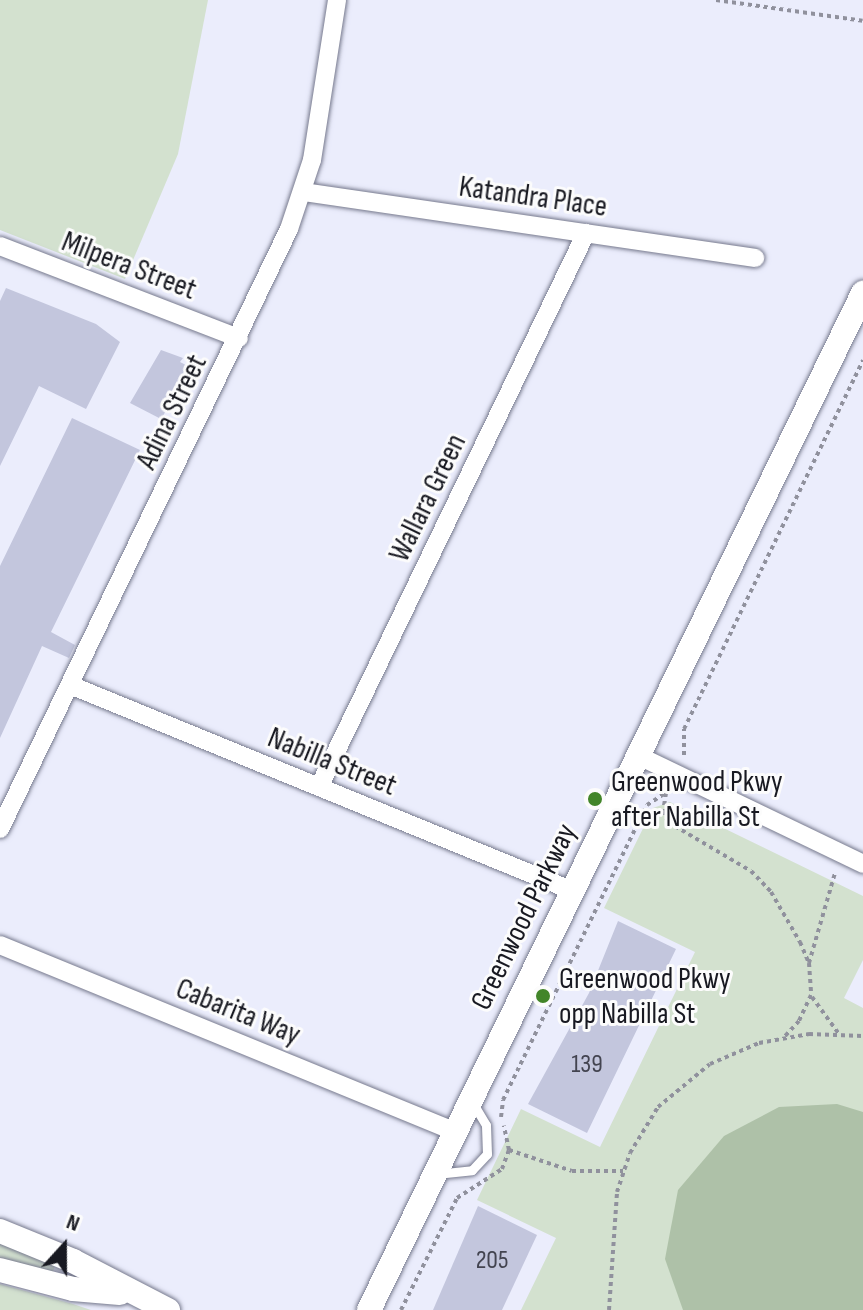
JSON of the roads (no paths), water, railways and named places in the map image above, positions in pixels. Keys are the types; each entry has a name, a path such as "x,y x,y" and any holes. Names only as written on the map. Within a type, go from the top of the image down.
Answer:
{"street":[{"name":"Adina Street","path":"0,829 239,338 303,192 337,0"},
{"name":"Katandra Place","path":"303,192 755,258"},
{"name":"Wallara Green","path":"319,787 586,233"},
{"name":"Milpera Street","path":"0,246 239,338"},
{"name":"Greenwood Parkway","path":"369,1310 863,293"},
{"name":"Nabilla Street","path":"70,685 573,891"},
{"path":"639,756 863,864"},
{"name":"Cabarita Way","path":"0,945 455,1132"},
{"path":"0,1231 73,1261 130,1294 168,1310"},
{"path":"0,1270 73,1289 130,1294"}],"lane":[{"path":"435,1174 472,1170 487,1154 486,1125 470,1099"}],"place":[{"name":"Greenwood Pkwy after Nabilla St","path":"595,799"},
{"name":"Greenwood Pkwy opp Nabilla St","path":"543,996"}]}
